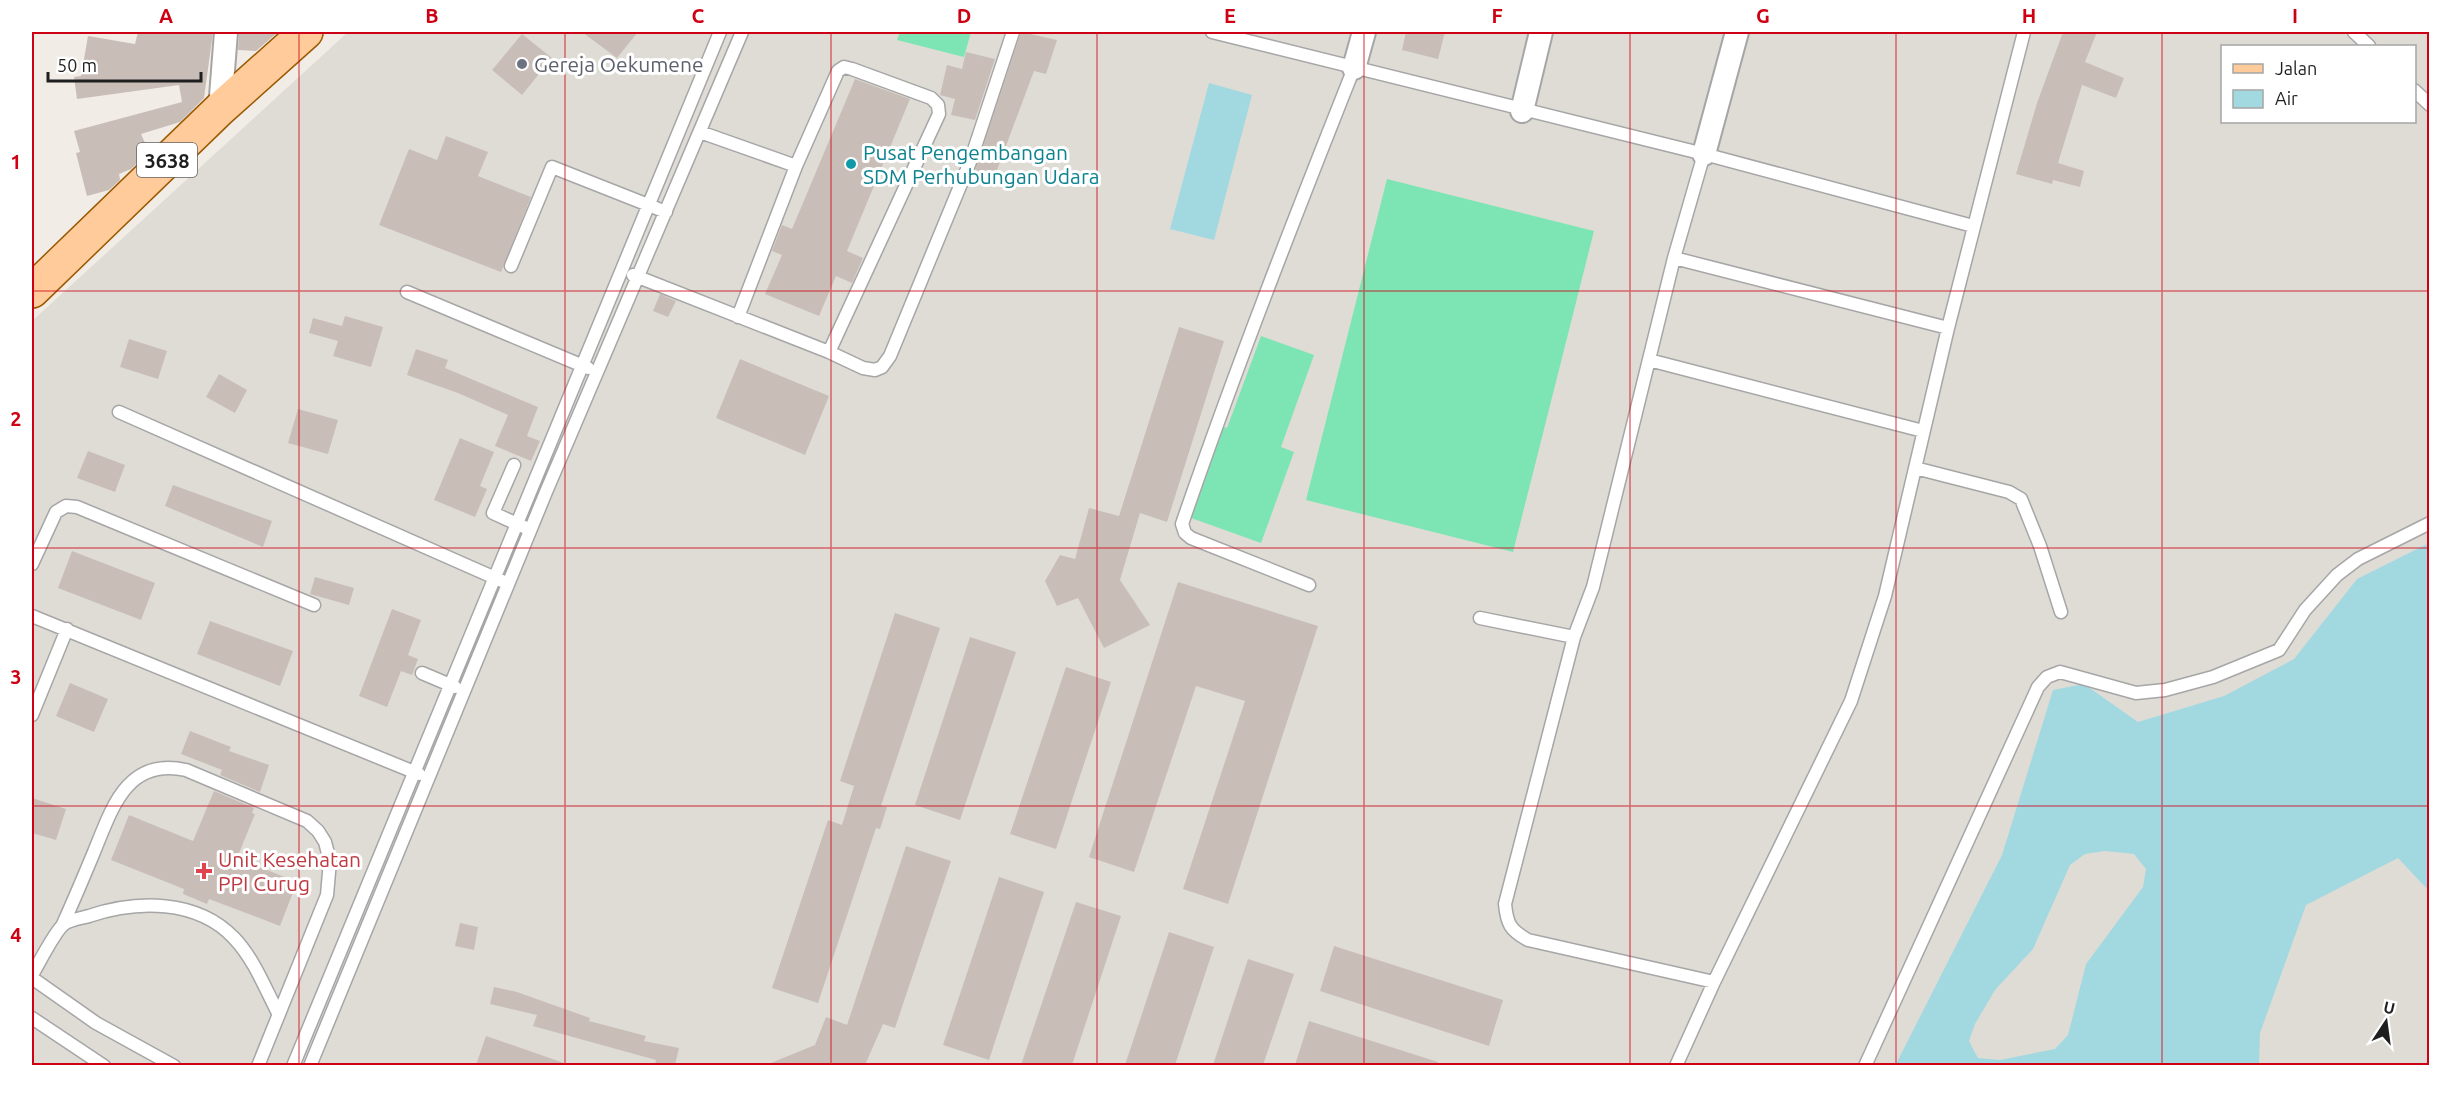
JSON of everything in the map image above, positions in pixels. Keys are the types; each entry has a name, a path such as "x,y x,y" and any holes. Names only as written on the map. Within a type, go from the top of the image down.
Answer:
{"main road":[{"name":"3638","path":"32,291 220,109 306,32"}],"street":[{"path":"220,109 226,32"},
{"path":"1354,68 1364,32"},
{"path":"1522,111 1541,32"},
{"path":"1704,154 1737,32"}],"lane":[{"path":"293,1065 720,32"},
{"path":"310,1065 530,530 742,32"},
{"path":"622,270 829,352 863,368 875,370 882,367 890,356 970,162 1013,32"},
{"path":"1212,32 1522,111 1704,154 1973,226"},
{"path":"1676,1065 1851,701 1885,596 1973,226 2024,32"},
{"path":"2354,32 2368,45"},
{"path":"738,317 796,166 838,71 844,68 931,98 938,105 939,114 829,352"},
{"path":"1309,585 1191,538 1185,532 1182,524 1261,303 1354,68"},
{"path":"2416,91 2430,105"},
{"path":"700,132 796,166"},
{"path":"1704,154 1674,258 1593,586 1574,638 1504,904 1513,932 1528,939 1714,982"},
{"path":"511,266 552,167 666,212"},
{"path":"1674,258 1948,328"},
{"path":"407,292 598,372"},
{"path":"1649,360 1923,431"},
{"path":"119,412 508,584"},
{"path":"514,465 494,513 530,530"},
{"path":"1915,468 2015,493 2021,498 2040,546 2061,612"},
{"path":"32,564 56,512 66,506 77,507 314,605"},
{"path":"1865,1065 2038,687 2047,677 2060,672 2136,693 2165,690 2213,677 2279,650 2305,610 2337,576 2358,559 2430,523"},
{"path":"32,616 429,778"},
{"path":"1480,618 1574,638"},
{"path":"32,715 67,629"},
{"path":"422,673 465,691"},
{"path":"174,1065 96,1023 32,976 63,924 114,804 131,782 147,772 175,768 186,770 299,817 318,831 325,842 330,861 327,895 258,1065"},
{"path":"63,924 100,912 134,905 167,905 191,911 219,926 234,938 251,961 278,1013"},
{"path":"32,1018 104,1065"}],"shaded area":[{"path":"348,32 2429,32 2429,1065 32,1066 32,321"}],"green space":[{"path":"900,32 971,32 964,57 897,40"},
{"path":"1387,179 1594,231 1513,552 1306,500"},
{"path":"1261,336 1314,355 1281,447 1294,452 1261,543 1180,514 1213,423 1227,428"}],"water":[{"path":"1209,83 1252,95 1214,240 1170,229"},
{"path":"2429,543 2429,891 2398,858 2306,905 2260,1033 2259,1065 1895,1066 2002,855 2053,690 2084,684 2138,722 2224,696 2294,659 2357,579","holes":["2105,851 2134,854 2146,869 2143,887 2086,964 2068,1035 2055,1049 2000,1060 1978,1058 1969,1041 1975,1024 1995,990 2033,949 2070,865 2085,854"]}],"building":[{"path":"138,32 213,32 204,98 180,122 141,134 149,152 131,169 119,174 120,180 109,190 87,196 76,153 80,152 74,131 182,102 179,85 77,99 74,77 81,76 88,36 135,44"},
{"path":"239,32 278,32 256,51 238,50"},
{"path":"582,32 638,32 617,58"},
{"path":"1021,32 1057,40 1046,74 1034,71 991,186 972,179"},
{"path":"1406,32 1445,32 1438,59 1402,50"},
{"path":"2063,32 2097,32 2085,62 2124,78 2116,98 2082,85 2058,163 2084,171 2080,187 2053,180 2052,184 2016,174 2037,103"},
{"name":"Gereja Oekumene","path":"522,34 552,58 522,95 492,70"},
{"path":"966,52 995,59 975,120 951,115 955,99 940,95 947,65 962,69"},
{"name":"Pusat Pengembangan SDM Perhubungan Udara","path":"855,79 910,99 847,251 863,258 852,283 836,276 819,316 765,294 782,255 772,251 782,225 792,229"},
{"path":"446,136 488,152 478,176 531,197 501,272 379,225 409,149 437,160"},
{"path":"660,294 676,301 668,317 653,311"},
{"path":"345,316 383,327 371,367 333,356 338,341 309,333 313,318 342,326"},
{"path":"1179,327 1224,341 1167,522 1140,513 1120,580 1150,625 1104,648 1078,598 1057,606 1045,581 1060,555 1075,559 1089,508 1119,516"},
{"path":"129,339 167,351 158,379 120,367"},
{"path":"416,349 448,360 445,368 538,407 527,436 540,441 531,461 495,446 508,415 458,393 407,375"},
{"path":"740,359 829,396 805,455 716,418"},
{"path":"219,374 247,390 235,413 206,397"},
{"path":"298,409 338,420 328,454 288,443"},
{"path":"460,438 494,452 480,486 487,489 475,517 434,500"},
{"path":"88,451 125,465 115,492 77,478"},
{"path":"173,485 272,521 263,547 165,506"},
{"path":"72,551 155,583 141,620 58,588"},
{"path":"315,577 354,588 349,605 310,594"},
{"path":"1178,582 1318,626 1228,904 1183,889 1245,701 1196,686 1134,872 1089,857"},
{"path":"392,609 421,620 408,655 418,659 412,675 401,671 387,707 359,696"},
{"path":"895,613 940,628 881,806 887,807 880,829 876,828 818,1003 772,988 828,820 842,825 854,786 840,781"},
{"path":"210,621 293,651 280,686 197,654"},
{"path":"970,637 1016,652 960,820 915,805"},
{"path":"1066,667 1111,682 1056,849 1010,834"},
{"path":"70,683 108,699 94,732 56,716"},
{"path":"190,731 231,747 229,751 269,765 260,792 220,775 222,770 181,754"},
{"name":"Unit Kesehatan PPI Curug","path":"214,791 254,808 252,813 255,814 237,858 297,882 280,926 209,899 207,904 183,894 184,889 111,860 129,815 193,841"},
{"path":"32,798 66,809 56,840 32,833"},
{"path":"906,846 951,861 895,1028 883,1024 865,1065 766,1065 815,1045 826,1017 847,1025"},
{"path":"999,877 1044,892 989,1060 943,1045"},
{"path":"1076,902 1121,916 1072,1065 1021,1065"},
{"path":"460,923 478,927 474,950 455,946"},
{"path":"1169,932 1214,947 1175,1065 1125,1065"},
{"path":"1334,946 1503,1000 1489,1046 1320,991"},
{"path":"1248,959 1294,974 1263,1065 1213,1065"},
{"path":"494,987 517,992 590,1018 589,1021 646,1036 644,1041 679,1048 675,1065 655,1065 656,1060 533,1026 537,1015 490,1004"},
{"path":"1309,1021 1438,1062 1437,1065 1295,1065"},
{"path":"486,1036 564,1063 563,1065 476,1065"}],"place":[{"name":"Gereja Oekumene","path":"522,64"},
{"name":"Pusat Pengembangan SDM Perhubungan Udara","path":"851,164"},
{"name":"Unit Kesehatan PPI Curug","path":"204,871"}]}
